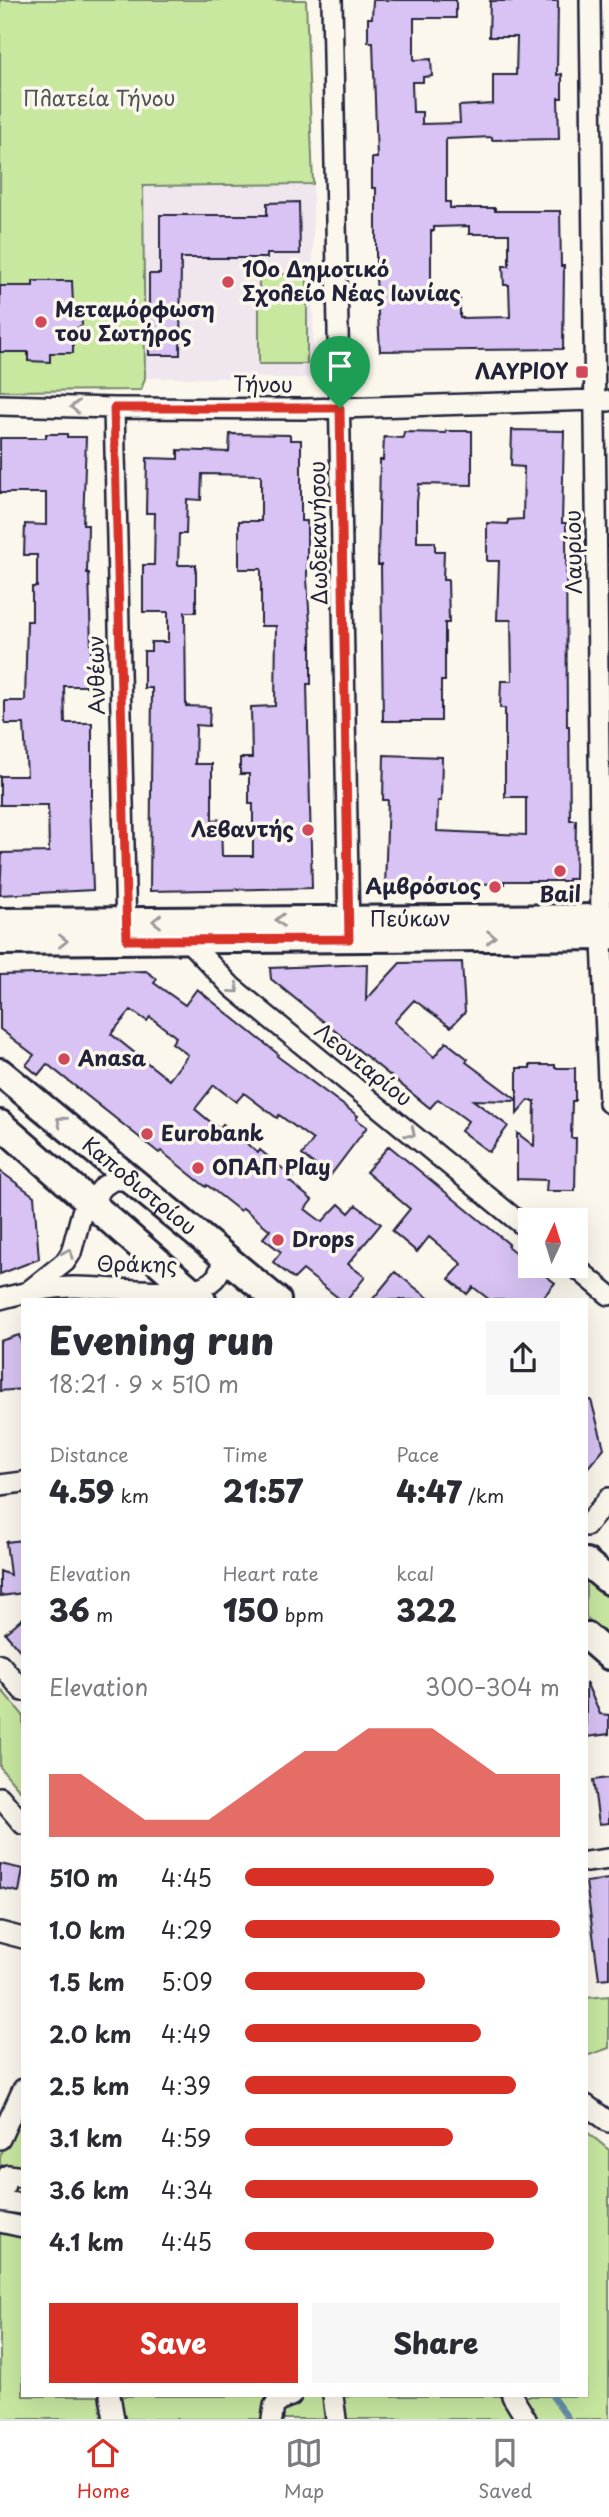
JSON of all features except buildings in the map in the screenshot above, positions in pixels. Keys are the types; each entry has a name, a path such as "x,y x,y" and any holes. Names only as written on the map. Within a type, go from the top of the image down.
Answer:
{"street":[{"name":"Δωδεκανήσου","path":"332,0 349,929"},
{"name":"Λαυρίου","path":"590,0 602,400 605,927 609,1103"},
{"name":"Τήνου","path":"0,405 340,408 602,400"},
{"name":"Ανθέων","path":"114,408 126,931"},
{"name":"Πεύκων","path":"0,922 126,931"},
{"name":"Πεύκων","path":"0,941 126,931 605,927"},
{"name":"Λεονταρίου","path":"187,930 232,987 518,1221"},
{"name":"Καποδιστρίου","path":"0,1072 275,1298"},
{"name":"Καποδιστρίου","path":"0,1124 195,1294"},
{"name":"Θράκης","path":"30,1291 65,1262 71,1253 82,1212 89,1202 108,1182 133,1180"},
{"name":"Θράκης","path":"0,1299 30,1291 72,1287 195,1294 215,1279 222,1268 222,1253"},
{"path":"588,1278 609,1295"},
{"path":"0,1485 21,1482"},
{"path":"588,1524 609,1499"},
{"path":"588,1564 609,1581"},
{"path":"588,1638 609,1656"},
{"path":"0,1664 21,1688"},
{"path":"0,1797 21,1822"},
{"path":"588,1862 609,1859"},
{"path":"0,1932 21,1937"},
{"path":"0,2139 21,2093"},
{"path":"588,2106 609,2122"},
{"path":"21,2177 8,2175 0,2201 21,2204"},
{"path":"0,2222 21,2227"},
{"path":"110,2397 114,2419"},
{"path":"268,2407 288,2397"},
{"path":"333,2397 336,2419"},
{"path":"513,2397 526,2419"}],"shaded area":[{"name":"10ο Δημοτικό Σχολείο Νέας Ιωνίας","path":"313,184 313,378 145,378 143,186"}],"green space":[{"name":"Πλατεία Τήνου","path":"0,0 306,0 313,184 143,186 145,378 141,390 0,391"},
{"path":"259,274 307,274 307,364 259,364"},
{"path":"588,1571 609,1587 609,1637 588,1619"},
{"path":"0,1688 21,1713 21,1792 0,1767"},
{"path":"609,1996 609,2048 588,2055 588,1998"},
{"path":"21,2110 21,2397 588,2397 588,2133 609,2150 609,2419 0,2419 0,2158 5,2141"}],"waterway":[{"path":"553,2397 569,2419"}],"place":[{"name":"10ο Δημοτικό Σχολείο Νέας Ιωνίας","path":"228,282"},
{"name":"Μεταμόρφωση του Σωτήρος","path":"41,322"},
{"name":"ΛΑΥΡΙΟΥ","path":"582,372"},
{"name":"Λεβαντής","path":"308,830"},
{"name":"Bail","path":"560,871"},
{"name":"Αμβρόσιος","path":"495,887"},
{"name":"Anasa","path":"64,1059"},
{"name":"Eurobank","path":"147,1134"},
{"name":"ΟΠΑΠ Play","path":"198,1168"},
{"name":"Drops","path":"278,1240"}],"route":[{"path":"114,408 340,408 349,939 127,940 114,408"}]}
